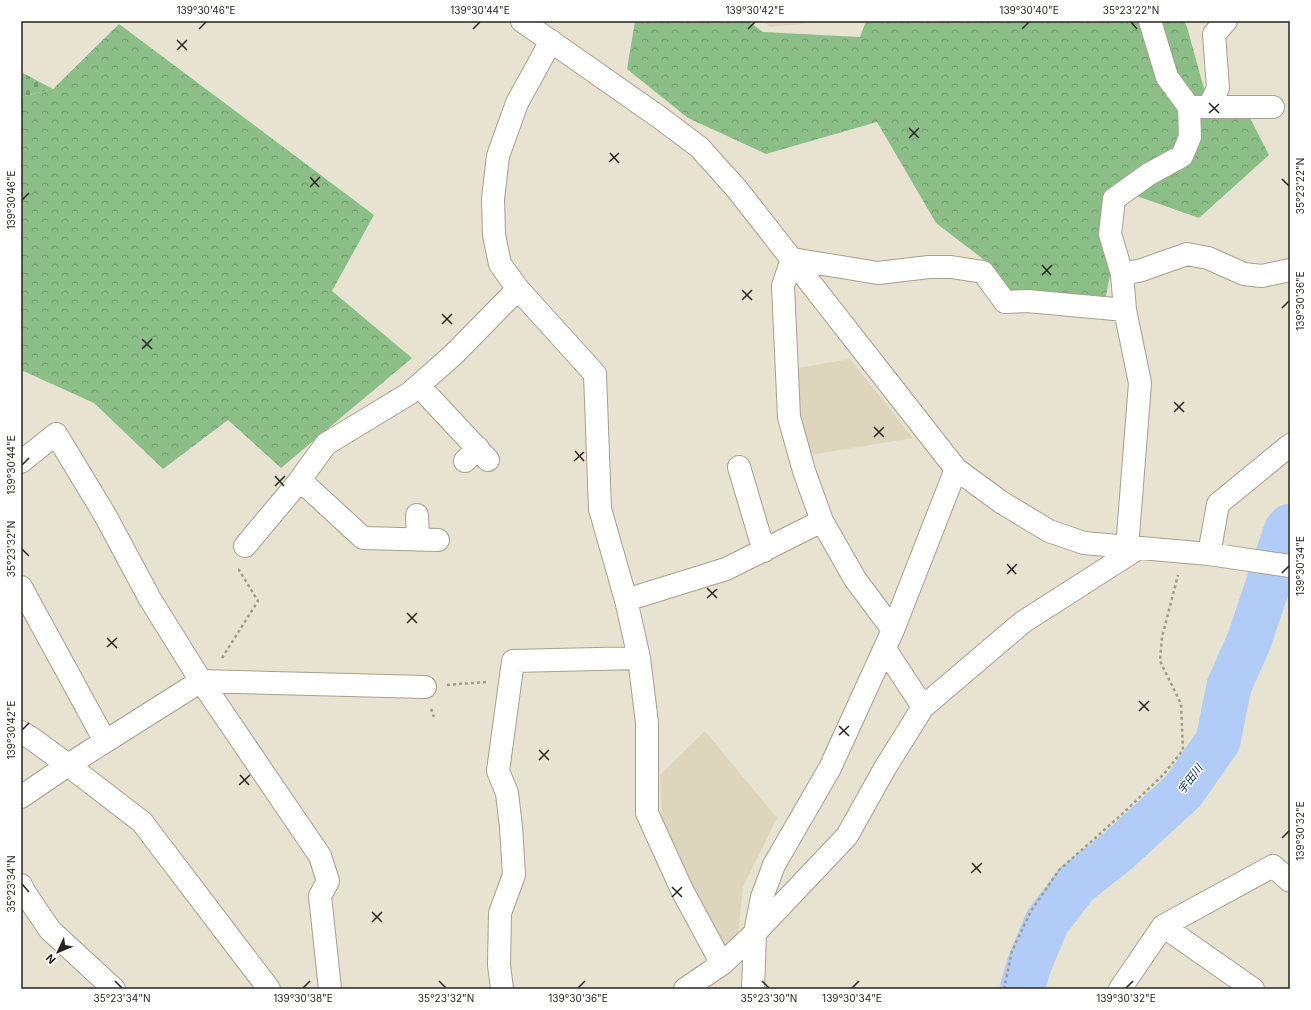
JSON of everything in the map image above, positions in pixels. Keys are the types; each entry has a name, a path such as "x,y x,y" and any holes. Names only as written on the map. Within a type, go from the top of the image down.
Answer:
{"street":[{"path":"522,21 659,117 699,147 736,188 956,469 1001,502 1049,531 1084,543 1209,554 1290,566"},
{"path":"1150,21 1167,77 1199,107 1273,107"},
{"path":"1132,548 1140,383 1125,310 1122,274 1110,234 1114,199 1149,174 1182,156 1190,137 1199,107 1218,88 1214,34 1226,21"},
{"path":"551,41 518,103 498,156 493,199 494,235 500,264 518,289 595,374 600,509 626,600 639,658 647,723 648,813 682,890 722,964"},
{"path":"1122,274 1142,270 1187,254 1208,258 1244,274 1262,276 1290,270"},
{"path":"792,260 878,273 929,267 951,267 983,272 1005,302 1027,301 1125,310"},
{"path":"792,260 783,286 789,416 804,471 822,521 889,639 922,707"},
{"path":"245,546 300,480 326,444 419,386 453,355 518,289"},
{"path":"419,386 477,456"},
{"path":"21,462 56,434 105,515 150,599 201,681 320,856 328,881 320,896 330,989"},
{"path":"1209,554 1218,504 1290,445"},
{"path":"739,468 764,551"},
{"path":"753,989 755,933 762,897 774,865 830,768 889,639 956,469"},
{"path":"300,480 363,538 428,540 417,515"},
{"path":"626,600 726,570 822,521"},
{"path":"685,989 722,964 755,933 847,836 885,768 922,707 1023,622 1132,548"},
{"path":"21,587 105,741"},
{"path":"502,989 499,965 500,913 514,875 511,827 506,793 498,771 513,661 639,658"},
{"path":"21,797 105,741 201,681 425,687"},
{"path":"21,732 68,765 142,822 269,989"},
{"path":"1120,989 1163,926 1273,866 1290,881"},
{"path":"22,893 50,930 114,989"},
{"path":"1163,926 1253,989"}],"path":[{"path":"201,681 218,665 258,601 239,570 245,546"},
{"path":"1004,989 1012,951 1031,911 1059,870 1120,816 1163,775 1183,750 1181,704 1160,662 1162,636 1183,552"},
{"path":"425,687 510,679"}],"shaded area":[{"path":"762,21 832,21 770,27"},
{"path":"850,359 913,438 803,456 792,369"},
{"path":"705,731 777,818 743,887 738,935 722,946 663,840 660,775"}],"green space":[{"path":"635,21 748,21 763,32 860,37 866,21 1184,21 1187,27 1211,114 1249,116 1269,155 1199,218 1131,194 1122,213 1106,296 1055,296 1009,292 983,259 936,223 877,122 766,154 688,118 627,69"},
{"path":"119,24 374,215 332,291 412,358 281,468 228,420 163,469 94,403 21,370 21,97 53,89"},
{"path":"21,72 53,89 21,97"}],"waterway":[{"name":"宇田川","path":"1022,989 1029,965 1047,922 1076,884 1119,850 1183,791 1218,741 1229,686 1249,641 1286,531 1290,526"}]}
